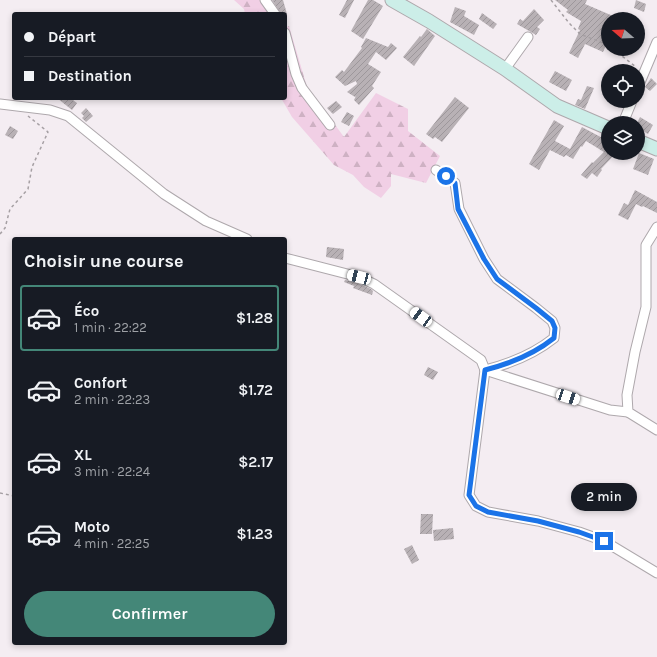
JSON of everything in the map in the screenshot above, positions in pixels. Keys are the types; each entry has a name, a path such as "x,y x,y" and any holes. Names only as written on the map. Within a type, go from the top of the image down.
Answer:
{"street":[{"path":"265,0 274,12"},
{"path":"392,0 429,21 505,69 557,106 601,125"},
{"path":"505,69 528,37"},
{"path":"287,40 296,74 302,88 330,125"},
{"path":"645,70 657,42"},
{"path":"0,104 50,110 68,116 164,194 206,220 242,237"},
{"path":"645,144 657,149"},
{"path":"436,170 455,183 458,209 484,259 497,279 552,321 555,328 554,338 544,346 508,364 485,370"},
{"path":"628,412 627,395 635,352 646,307 646,246 657,227"},
{"path":"287,259 359,277 374,284 481,360 485,370 469,495 476,506 488,512 538,521 579,532 604,541 657,573"},
{"path":"485,370 610,410 628,412 657,430"}],"path":[{"path":"551,0 569,23 580,34 601,42"},
{"path":"622,56 633,64"},
{"path":"0,234 5,228 10,209 28,189 32,167 48,132 28,116 20,106"},
{"path":"0,493 12,496"}],"green space":[{"path":"234,0 262,0 270,12 245,12 244,9"},
{"path":"289,26 307,87 344,137 376,93 408,109 408,131 440,156 426,183 391,174 391,186 381,198 364,187 353,175 334,165 292,117 282,100 287,100 287,27"}],"building":[{"path":"272,0 283,0 286,12 280,12"},
{"path":"347,0 354,0 345,18 339,15"},
{"path":"368,0 373,0 383,6 363,39 351,31"},
{"path":"555,0 587,0 585,4 604,12 601,12 601,51 585,44 578,58 569,53 580,30 578,29 581,21 566,12 568,10"},
{"path":"636,0 646,4 644,12 634,8"},
{"path":"455,7 466,11 464,16 479,25 474,35 450,22"},
{"path":"534,9 544,20 537,27 540,29 536,35 517,24 520,19 523,21"},
{"path":"482,13 497,24 493,29 479,19"},
{"path":"427,29 435,36 414,66 403,57"},
{"path":"366,38 388,47 391,43 397,48 386,60 376,52 368,64 381,72 372,86 374,88 359,105 354,100 356,96 355,97 347,92 357,84 356,81 345,86 335,77 342,70 344,72 362,48 361,47"},
{"path":"555,71 572,80 566,91 549,82"},
{"path":"651,78 657,84 650,91 645,87"},
{"path":"587,86 594,88 585,109 575,105 578,99 581,100"},
{"path":"455,97 469,108 442,142 435,137 433,139 426,134"},
{"path":"60,100 73,100 77,103 72,110"},
{"path":"336,101 342,107 333,114 327,108"},
{"path":"86,108 93,116 86,122 82,118 84,116 81,113"},
{"path":"347,112 354,116 349,126 341,122"},
{"path":"554,120 564,126 555,141 570,149 582,127 601,137 601,150 586,141 573,159 566,155 564,157 550,150 539,170 529,164"},
{"path":"645,120 653,125 648,134 645,132"},
{"path":"10,126 18,131 13,139 5,135"},
{"path":"601,155 601,160 609,160 601,169 602,170 597,177 592,173 587,179 581,175 592,162 593,163"},
{"path":"645,155 654,159 648,175 633,169 636,160 645,160"},
{"path":"635,190 657,202 657,213 636,204 628,220 618,215 624,203 628,205"},
{"path":"327,247 344,249 343,260 326,257"},
{"path":"345,280 371,289 373,291 372,295 353,288 354,286 344,282"},
{"path":"428,367 438,372 433,380 424,375"},
{"path":"421,514 433,514 432,534 420,534"},
{"path":"453,528 454,539 434,541 433,530"},
{"path":"412,545 419,560 412,564 404,549"}],"route":[{"path":"446,176 455,183 458,209 484,259 497,279 552,321 555,328 554,338 544,346 508,364 485,370 469,495 476,506 488,512 538,521 579,532 604,541"}]}
